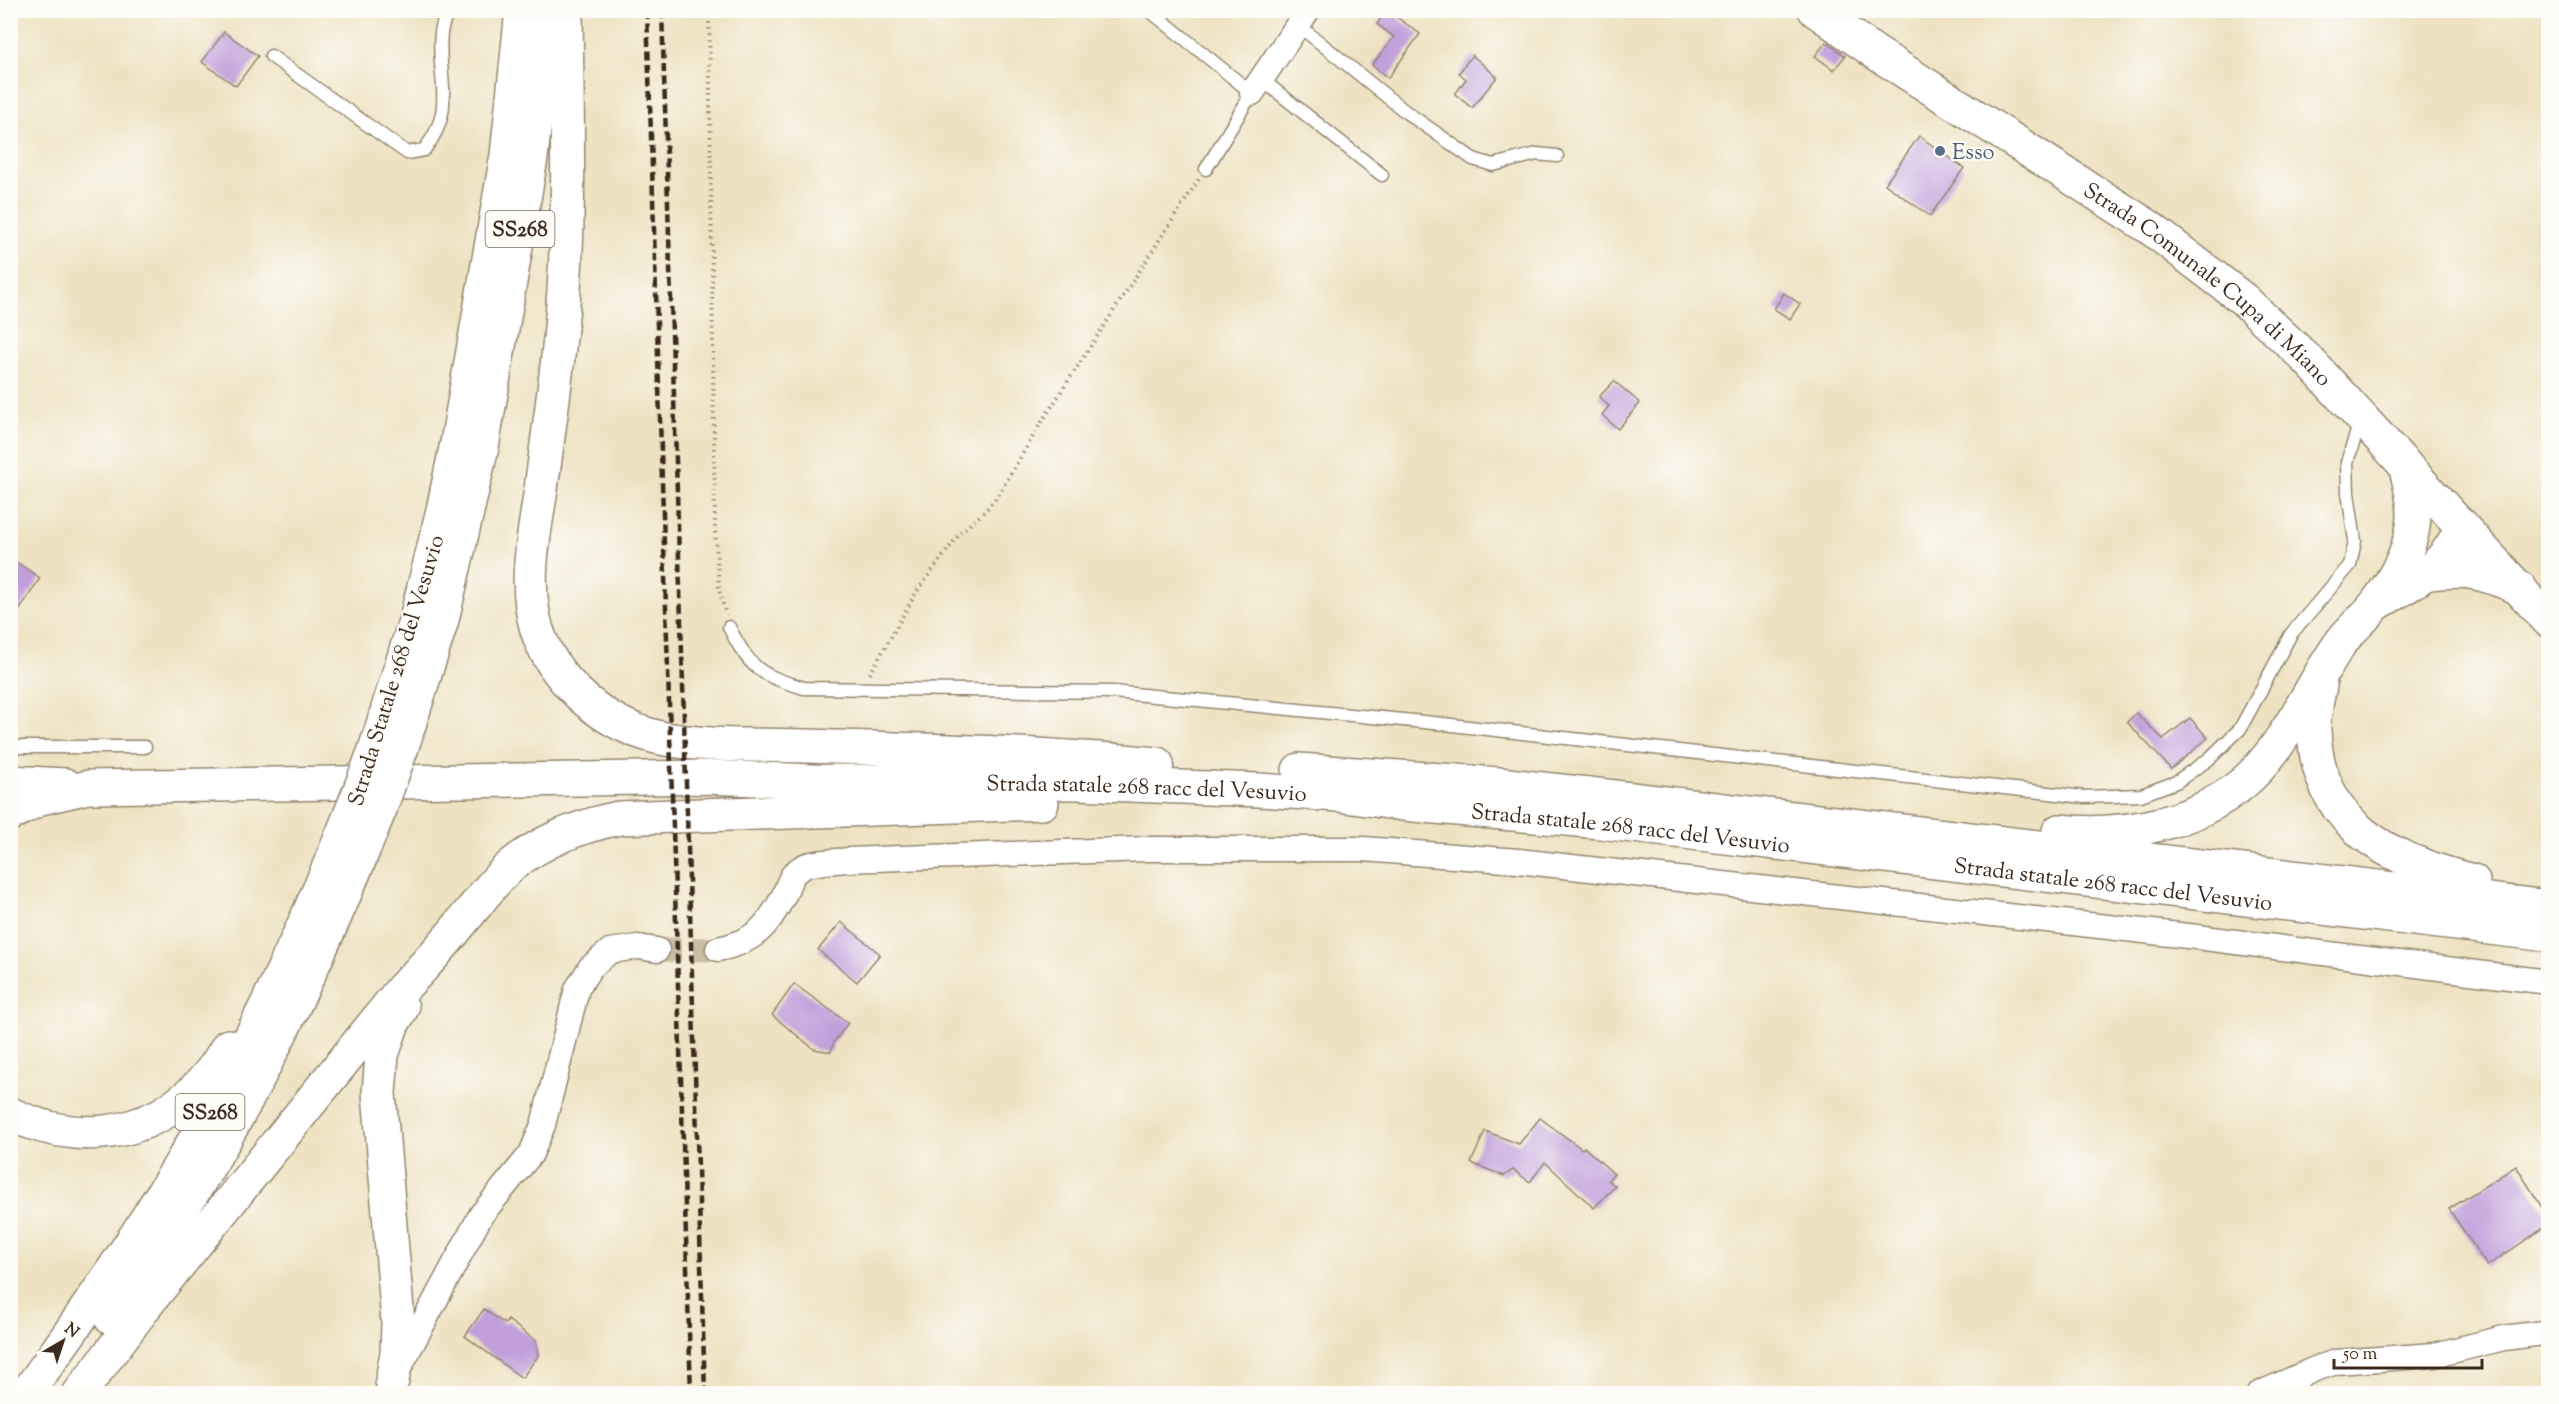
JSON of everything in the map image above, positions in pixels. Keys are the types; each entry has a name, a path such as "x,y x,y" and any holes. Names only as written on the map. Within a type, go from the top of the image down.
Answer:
{"main road":[{"name":"Strada Statale 268 del Vesuvio","path":"389,748 457,443 507,155 522,10"},
{"name":"Strada Statale 268 del Vesuvio","path":"58,1394 134,1285 186,1204 255,1084 311,971 389,748 442,620 482,447 531,158 547,10"},
{"path":"566,10 568,153 565,283 557,373 530,560 530,597 538,631 551,661 571,686 594,708 620,724 648,735 706,742 1056,755 1157,764"},
{"name":"Strada Comunale Cupa di Miano","path":"1815,10 1876,53 2149,227 2243,299 2309,361 2362,416 2548,620"},
{"path":"2405,465 2414,515 2410,537 2415,568"},
{"path":"1828,821 1913,821 2077,833 2130,830 2180,819 2220,799 2253,774 2280,739 2340,643 2376,604 2415,568 2426,537 2441,530 2462,525"},
{"path":"2415,568 2485,574 2520,588"},
{"path":"2322,670 2314,729 2317,759 2327,792 2344,816 2366,837 2394,855 2433,871 2473,881 2548,893"},
{"name":"Strada statale 268 racc del Vesuvio","path":"707,777 812,768 1157,764 1359,773 1499,784 1828,821 2548,907"},
{"name":"Strada statale 268 racc del Vesuvio","path":"10,814 41,798 88,787 707,777 813,781 1077,783 1215,788 1338,795 1403,804 1600,822 2548,935"},
{"path":"10,782 88,787"},
{"path":"79,1394 150,1300 402,989 431,960 490,887 511,866 564,833 591,823 619,818 1142,800 1403,804"},
{"name":"Strada Statale 268 del Vesuvio","path":"26,1394 116,1266 207,1119 367,808"},
{"path":"10,1114 34,1125 65,1133 95,1134 122,1130 146,1121 169,1109 192,1090 227,1049 306,891 367,808"},
{"path":"388,1387 397,1353 397,1297 379,1093 382,1055 392,1025 431,960"},
{"path":"397,1297 405,1316 413,1322 424,1320"}],"street":[{"path":"1257,86 1303,18"},
{"path":"718,949 751,939 767,923 784,895 791,876 802,866 847,860 1146,849 1363,849 1565,866 2197,937 2548,982"},
{"path":"388,1387 481,1215 531,1154 543,1125 577,989 590,968 610,951 638,947 657,950"},
{"path":"2259,1394 2336,1362 2435,1355 2505,1338 2543,1333 2548,1336"}],"lane":[{"path":"271,56 407,153 424,150 436,135 443,112 441,33 447,10"},
{"path":"1149,10 1382,175"},
{"path":"1303,18 1406,112 1473,159 1492,165 1537,154 1557,156"},
{"path":"1206,169 1257,86"},
{"path":"729,627 742,654 768,678 804,688 1113,692 1654,747 2023,791 2084,797 2141,795 2176,782 2209,759 2240,729 2291,634 2350,565 2355,541 2348,493 2347,462 2362,416"},
{"path":"10,747 145,747"}],"path":[{"path":"709,10 715,527 719,590 729,627"},
{"path":"864,690 874,666 917,591 961,532 997,497 1041,423 1206,169"}],"building":[{"path":"1387,10 1420,34 1388,78 1372,65 1394,37 1377,24"},
{"path":"224,32 258,56 236,86 202,62"},
{"path":"1826,42 1845,56 1834,70 1815,56"},
{"path":"1472,55 1497,77 1472,108 1455,94 1466,79 1459,73"},
{"path":"1919,136 1964,168 1930,216 1885,184"},
{"path":"1784,293 1800,304 1790,319 1774,309"},
{"path":"1614,381 1640,403 1618,429 1602,415 1609,406 1599,397"},
{"path":"10,558 40,578 10,625"},
{"path":"2136,713 2163,739 2190,718 2208,738 2171,769 2127,722"},
{"path":"841,922 880,954 857,982 818,950"},
{"path":"794,984 848,1023 834,1042 831,1052 814,1049 772,1015"},
{"path":"1540,1118 1582,1149 1584,1147 1614,1174 1608,1180 1615,1186 1594,1208 1545,1162 1530,1182 1513,1170 1504,1176 1471,1163 1485,1131 1519,1144"},
{"path":"2516,1166 2548,1217 2548,1225 2487,1266 2449,1209"},
{"path":"484,1309 505,1324 508,1320 536,1341 538,1356 522,1378 465,1336"}],"tunnel":[{"path":"657,950 718,949"}],"railway":[{"path":"647,10 691,1394"},
{"path":"662,10 705,1394"}],"place":[{"name":"Esso","path":"1940,151"}]}
